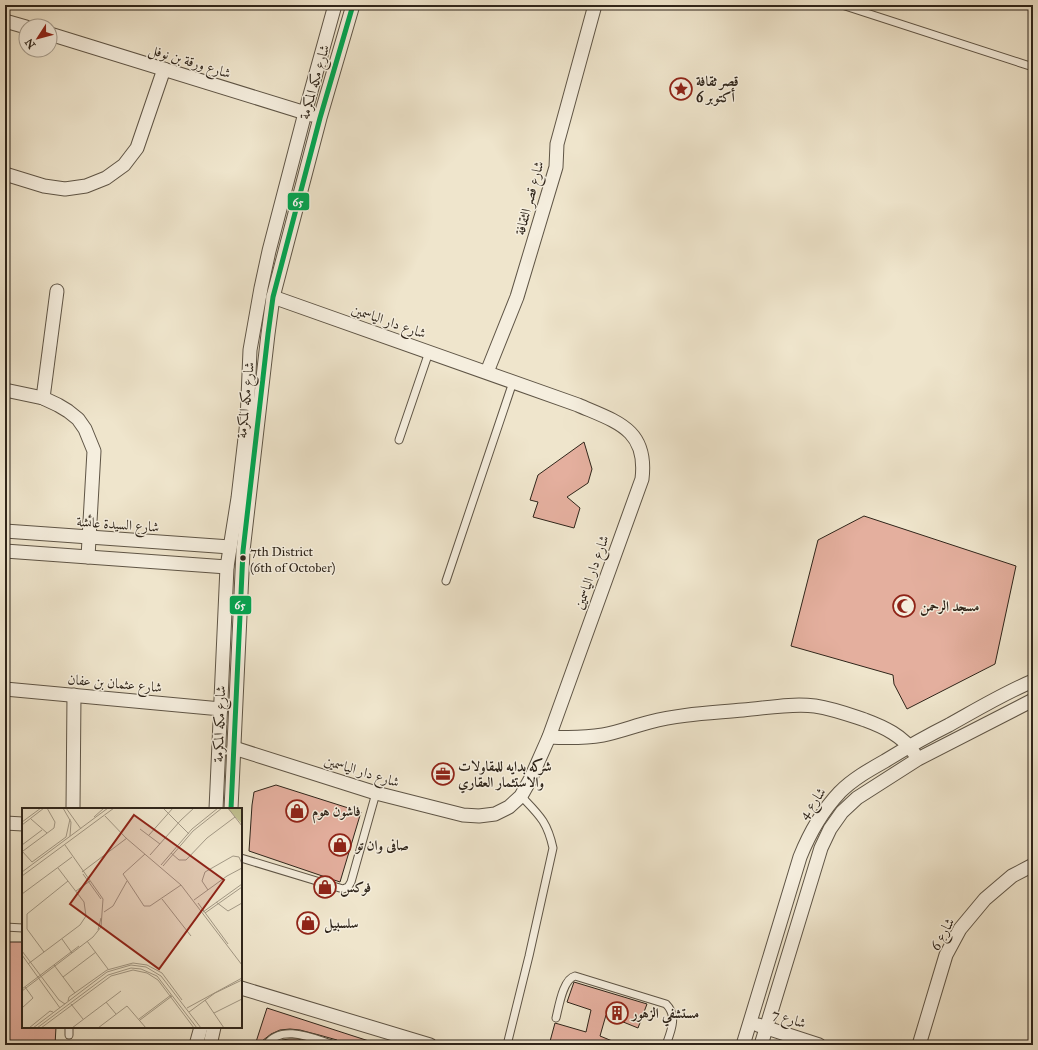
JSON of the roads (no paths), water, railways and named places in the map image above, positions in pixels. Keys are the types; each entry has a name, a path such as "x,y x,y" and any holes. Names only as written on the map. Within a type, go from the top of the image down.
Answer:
{"street":[{"name":"شارع مكه المكرمة","path":"216,808 228,567 247,420 250,350 259,295 274,230 335,5"},
{"name":"شارع مكه المكرمة","path":"231,808 243,552 273,297 320,118 352,5"},
{"name":"شارع قصر الثقافة","path":"486,372 517,297 556,167 557,144 594,5"},
{"path":"5,20 18,24"},
{"name":"شارع ورقة بن نوفل","path":"58,36 320,118"},
{"path":"5,174 44,186 65,189 86,186 106,178 124,165 137,148 164,69"},
{"path":"42,398 57,291"},
{"name":"شارع دار الياسمين","path":"234,748 376,793 463,815 479,816 495,814 509,807 521,796 530,780 548,737 642,479 644,465 641,450 634,437 624,426 578,405 273,297"},
{"path":"5,390 42,398 68,411 81,424 90,440 94,451 88,557"},
{"name":"شارع السيدة عائشة","path":"5,531 230,547"},
{"path":"5,551 228,567"},
{"name":"شارع 4","path":"743,1045 800,857 817,822 836,796 856,779 910,746 1033,681"},
{"name":"شارع عثمان بن عفان","path":"5,689 221,709"},
{"path":"73,808 74,695"},
{"path":"762,1045 821,848 830,829 842,812 857,798 918,759 1033,700"},
{"path":"548,737 573,738 602,735 626,730 650,722 677,717 787,705 814,706 839,710 890,731 910,746 918,759"},
{"path":"5,823 22,824"},
{"name":"شارع 6","path":"919,1045 946,955 960,928 985,899 1012,876 1033,865"},
{"path":"242,988 430,1045"},
{"name":"شارع 7","path":"749,1022 819,1045"},
{"path":"196,1045 200,1028"},
{"path":"210,1045 214,1028"}],"lane":[{"path":"842,5 1033,67"},
{"path":"399,440 429,352"},
{"path":"446,581 513,382"},
{"path":"242,858 343,890 348,887 351,882 376,793"},
{"path":"507,1045 553,848 549,831 541,817 521,796"},
{"path":"5,927 22,928"},
{"path":"556,1018 566,983 570,977 575,976 666,1004 672,1011 673,1022 666,1045"},
{"path":"266,1045 275,1036 291,1033 335,1045"}],"place":[{"name":"قصر ثقافة 6 أكتوبر","path":"681,89"},
{"name":"7th District (6th of October)","path":"243,558"},
{"name":"مسجد الرحمن","path":"904,606"},
{"name":"شركه بدايه للمقاولات والاستثمار العقاري","path":"443,774"},
{"name":"فاشون هوم","path":"297,811"},
{"name":"صافى وان تو","path":"340,845"},
{"name":"فوكس","path":"325,887"},
{"name":"سلسبيل","path":"308,923"},
{"name":"مستشفي الزهور","path":"617,1013"}]}
